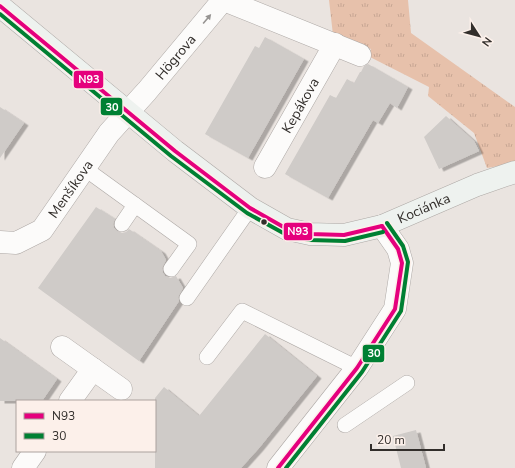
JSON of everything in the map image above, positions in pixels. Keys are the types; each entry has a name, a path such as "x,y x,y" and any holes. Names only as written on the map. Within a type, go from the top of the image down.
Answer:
{"street":[{"path":"223,0 360,55"},
{"name":"Högrova","path":"127,112 223,0"},
{"name":"Kociánka","path":"0,6 175,151 250,208 287,228 310,234 344,235 382,226 477,185 515,172"},
{"name":"Kepákova","path":"265,167 335,44"},
{"name":"Menšíkova","path":"0,242 16,243 42,230 109,133 127,112"},
{"path":"278,468 358,368 395,309 402,263 398,249 382,226"},
{"path":"62,347 121,389"},
{"path":"71,400 93,369"},
{"path":"23,468 34,452"}],"lane":[{"path":"84,168 189,244 171,269"},
{"path":"122,224 135,205"},
{"path":"187,298 250,208"},
{"path":"207,357 242,311 358,368"},
{"path":"345,425 407,383"}],"green space":[{"path":"329,0 408,0 411,33 515,107 515,163 487,168 474,133 428,96 429,87 368,56 371,49 333,35"}],"building":[{"path":"265,37 304,59 248,158 205,134 255,46 259,48"},
{"path":"368,64 408,87 397,108 390,103 378,123 373,120 328,198 285,174 330,95 336,98 347,79 354,83 364,66"},
{"path":"0,107 24,123 0,158"},
{"path":"446,116 474,141 479,151 439,169 424,137"},
{"path":"96,207 115,219 113,224 117,231 122,233 129,229 161,251 166,260 162,268 163,273 165,276 170,278 176,276 183,288 178,297 179,301 139,361 38,288"},
{"path":"265,334 317,376 241,468 155,468 155,398 164,387 199,416"},
{"path":"0,338 57,379 43,400 0,401"},
{"path":"416,430 426,468 401,468 393,436"}],"transit line":[{"name":"N93","path":"0,6 175,151 250,208 287,229 310,234 344,235 382,226"},
{"name":"30","path":"0,14 171,156 247,213 285,234 309,240 345,241 383,232"},
{"name":"30","path":"286,468 362,372 401,311 408,262 403,246 387,223"},
{"name":"N93","path":"278,468 357,368 395,309 402,263 398,249 382,226"}]}
